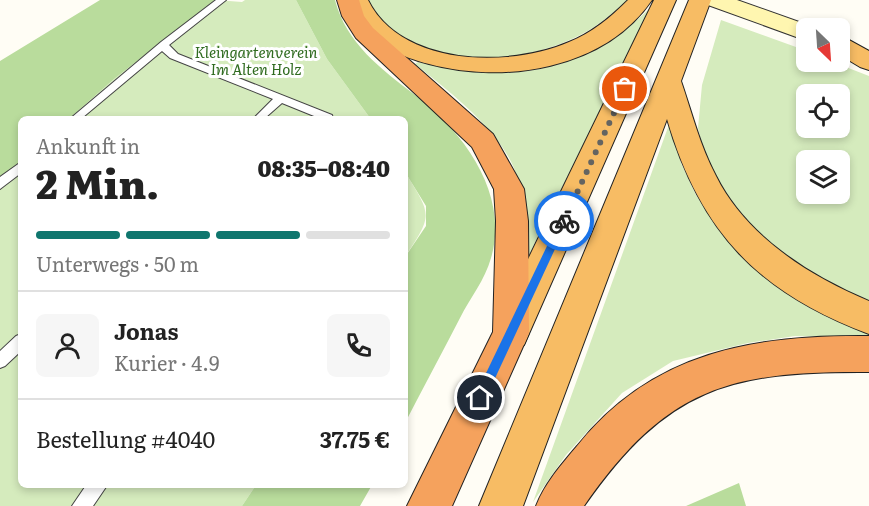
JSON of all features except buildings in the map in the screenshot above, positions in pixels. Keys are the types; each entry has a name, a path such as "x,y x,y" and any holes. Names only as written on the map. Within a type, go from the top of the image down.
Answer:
{"highway":[{"path":"348,0 353,16 364,33 483,141 509,189 512,220 511,333"},
{"path":"357,0 367,20 385,38 406,50 474,65 512,65 547,58 582,46 611,26 641,0"},
{"path":"429,506 665,0"},
{"path":"501,506 700,0"},
{"path":"850,51 869,62"},
{"path":"668,81 703,180 730,222 774,264 803,285 837,305 869,318"},
{"path":"558,506 618,430 638,412 684,381 718,368 756,359 796,354 869,354"}],"main road":[{"path":"716,0 796,29"},
{"path":"850,48 869,55"}],"lane":[{"path":"78,116 222,0"},
{"path":"165,44 166,50 174,56 323,116"},
{"path":"261,116 281,98"},
{"path":"0,184 18,169"},
{"path":"0,361 18,344"},
{"path":"81,506 96,488"}],"green space":[{"path":"100,0 216,0 114,79 72,116 18,116 18,164 0,179 0,61"},
{"name":"Kleingartenverein Im Alten Holz","path":"216,0 242,2 245,0 296,0 327,59 369,116 72,116 114,79"},
{"path":"296,0 335,0 347,29 366,54 433,110 465,146 488,188 494,211 495,234 488,266 408,417 408,253 426,226 426,206 408,177 408,116 369,116 327,59"},
{"path":"363,0 628,0 594,27 552,47 507,57 459,58 415,48 395,38"},
{"path":"650,8 528,257 520,189 512,163 490,131 460,101 415,64 418,62 483,73 542,68 570,60 598,48"},
{"path":"721,20 796,47 796,72 850,72 850,69 869,76 869,307 775,251 728,201 703,150 698,128 702,85"},
{"path":"671,119 681,163 696,195 721,230 869,333 869,338 795,336 748,343 673,361 622,393 566,455 533,502"},
{"path":"18,164 18,488 254,488 242,506 0,506 0,179"},
{"path":"408,177 420,198 426,215 421,232 408,252"},
{"path":"739,483 746,506 686,506"},
{"path":"254,488 370,488 360,506 242,506"}],"way so far":[{"path":"564,221 625,89"}],"route":[{"path":"480,398 564,221"}]}
